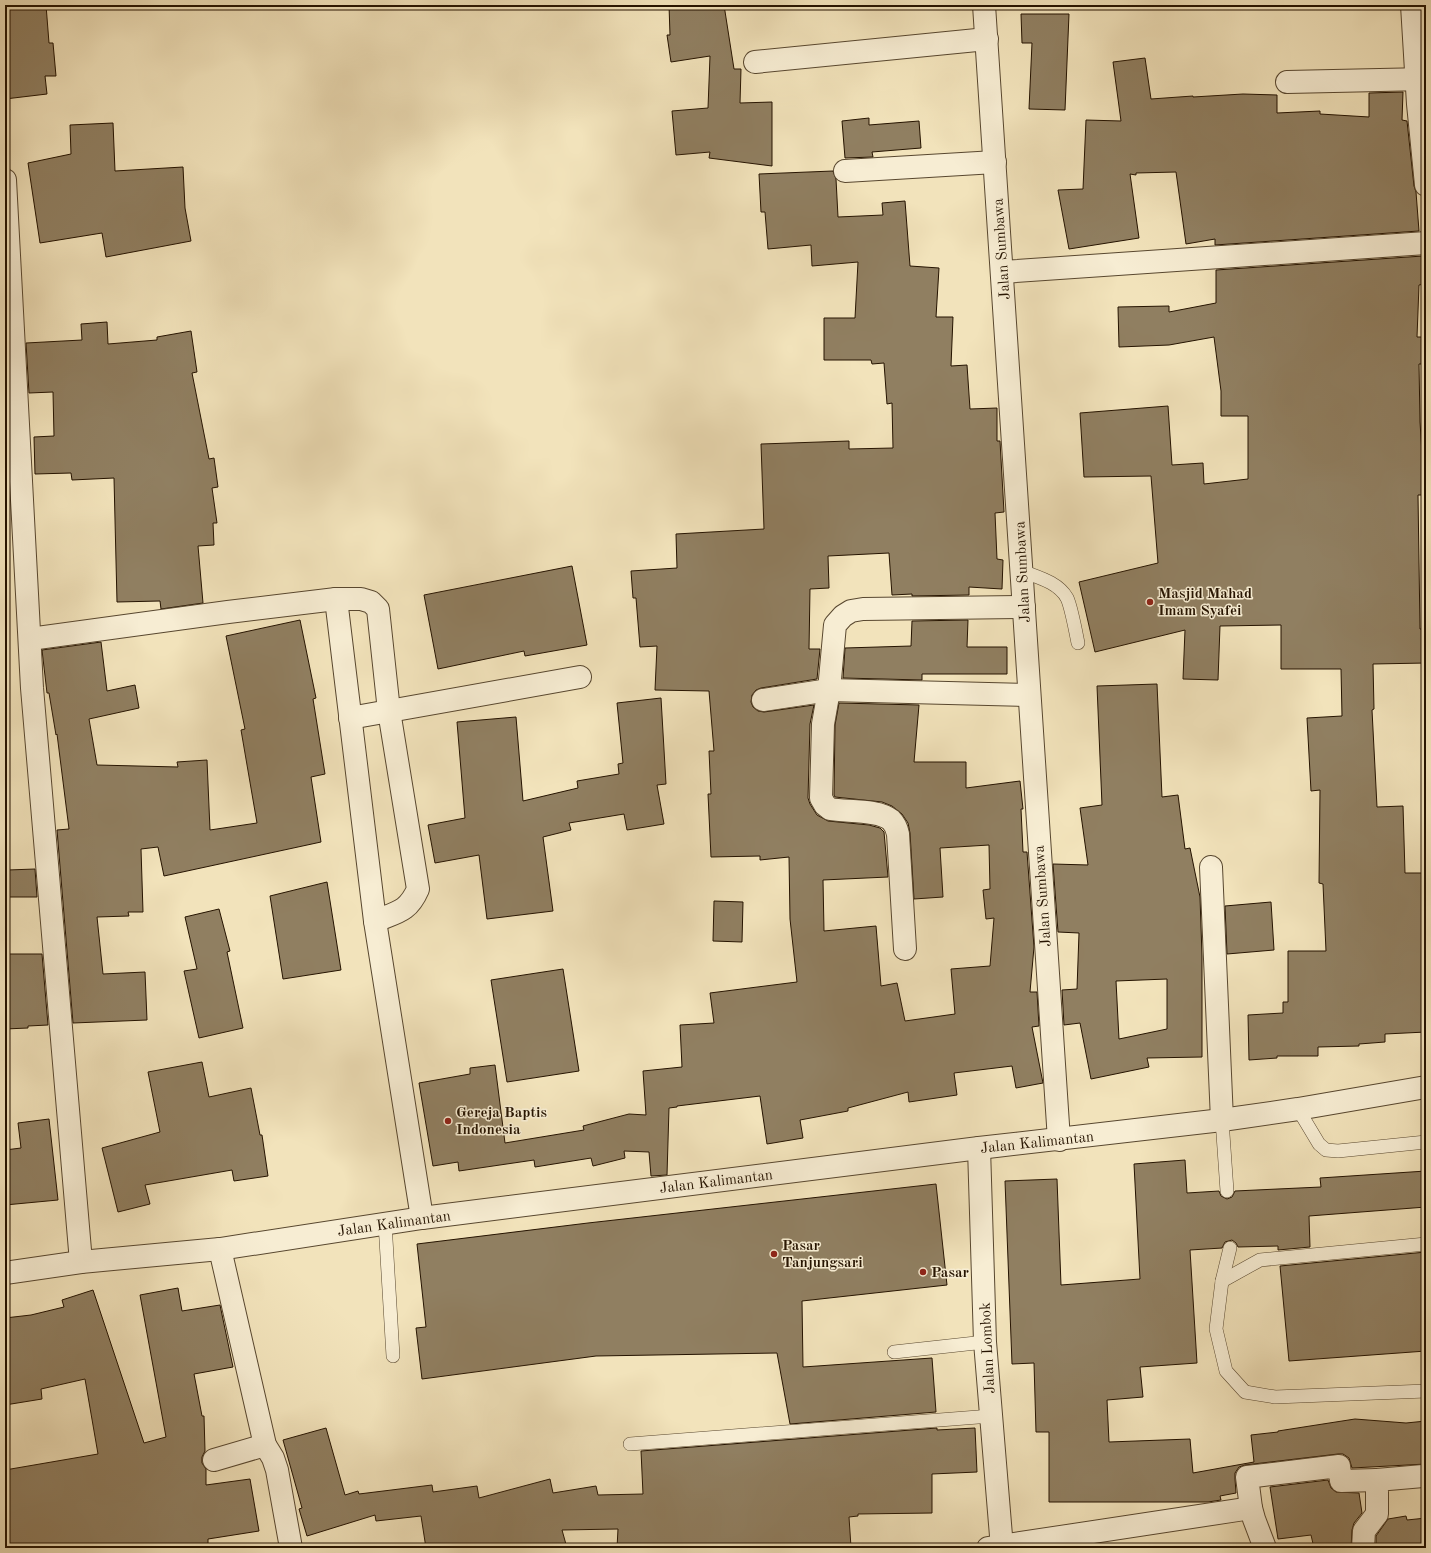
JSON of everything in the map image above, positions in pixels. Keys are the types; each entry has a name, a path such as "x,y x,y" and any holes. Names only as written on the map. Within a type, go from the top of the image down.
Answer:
{"street":[{"name":"Jalan Sumbawa","path":"984,5 1059,1140"},
{"path":"1412,5 1422,80 1426,185"},
{"path":"755,62 987,39"},
{"path":"1287,82 1422,80"},
{"path":"845,171 995,162"},
{"path":"5,180 10,352 33,696 81,1262"},
{"path":"1002,272 1426,243"},
{"path":"30,639 336,599 361,599 371,602 378,610 389,711 418,889 413,900 404,909 375,922"},
{"path":"336,599 375,922 422,1218"},
{"path":"905,949 898,834 895,826 892,821 880,814 830,809 825,805 821,798 823,724 829,690 835,625 842,616 851,611 863,609 1024,607"},
{"path":"350,718 580,677"},
{"path":"763,700 829,690 1029,695"},
{"path":"1211,867 1222,1120"},
{"name":"Jalan Kalimantan","path":"5,1273 81,1262 220,1249 422,1218 979,1148 1059,1140 1222,1120 1298,1109 1426,1087"},
{"name":"Jalan Lombok","path":"979,1148 985,1342 991,1416 997,1548"},
{"path":"220,1249 265,1445 273,1458 277,1470 290,1548"},
{"path":"214,1460 265,1445"},
{"path":"1265,1548 1251,1508 1247,1477 1339,1466 1341,1481 1423,1476"},
{"path":"1363,1548 1364,1531 1377,1514 1377,1480"},
{"path":"997,1548 1251,1508"}],"lane":[{"path":"1022,571 1048,581 1059,589 1067,598 1078,643"},
{"path":"1298,1109 1319,1144 1326,1150 1338,1151 1426,1142"},
{"path":"1222,1120 1227,1191"},
{"path":"385,1223 393,1356"},
{"path":"1222,1281 1260,1260 1426,1244"},
{"path":"1230,1248 1222,1281 1216,1329 1226,1371 1245,1392 1276,1397 1426,1391"},
{"path":"894,1352 985,1342"},
{"path":"630,1444 991,1416"}],"building":[{"path":"5,5 46,5 49,43 53,43 56,76 45,76 47,94 5,99"},
{"path":"669,5 724,5 734,69 741,69 740,103 772,102 772,166 709,158 710,152 676,155 672,111 708,108 710,56 671,62 667,35 670,35"},
{"path":"1021,14 1069,14 1065,110 1029,109 1032,43 1022,43"},
{"path":"1145,58 1151,99 1243,94 1277,95 1277,113 1320,111 1320,114 1369,117 1369,93 1403,92 1402,120 1407,121 1414,186 1416,192 1419,231 1215,245 1215,239 1186,244 1176,172 1136,173 1136,175 1130,174 1139,238 1069,249 1058,190 1083,189 1086,120 1121,121 1113,62"},
{"path":"869,118 869,125 919,121 921,148 872,152 873,157 845,158 842,121"},
{"path":"113,123 115,171 183,167 185,208 191,241 106,257 102,233 40,243 28,163 71,154 70,125"},
{"path":"833,171 836,179 838,217 883,215 882,203 905,201 910,266 939,268 936,317 953,317 951,366 967,365 970,409 997,408 997,441 1000,441 1004,512 995,513 997,559 1003,560 1002,589 969,587 969,595 892,595 889,553 828,556 829,588 810,589 809,649 820,649 817,679 761,688 756,690 752,695 751,702 753,707 758,711 764,712 814,705 810,724 808,798 810,804 817,815 828,821 869,825 880,828 884,832 888,877 823,880 824,931 876,926 881,986 897,983 905,1021 955,1014 951,969 990,966 994,918 986,919 983,890 990,889 989,845 940,848 943,897 914,899 910,833 908,823 902,814 892,806 882,802 835,797 834,795 835,725 839,703 919,705 914,762 966,762 966,788 1020,781 1023,809 1021,809 1023,852 1027,852 1034,947 1030,992 1037,992 1039,1026 1032,1027 1043,1083 1016,1088 1012,1066 954,1073 957,1095 909,1102 908,1092 848,1108 848,1111 800,1120 803,1138 767,1144 760,1096 677,1106 669,1108 667,1175 651,1176 649,1152 624,1151 625,1158 593,1166 591,1158 535,1167 534,1160 459,1171 458,1162 433,1166 419,1083 470,1074 470,1068 495,1065 505,1143 584,1130 583,1126 629,1114 646,1115 643,1071 682,1067 680,1025 714,1023 710,993 797,982 790,919 789,857 760,860 760,856 711,857 708,794 711,794 709,751 714,751 709,691 655,690 657,646 640,647 636,598 633,598 631,571 677,568 676,534 764,529 761,444 849,441 849,449 893,448 892,403 887,404 884,363 872,364 871,360 824,360 824,318 855,318 858,262 812,266 811,245 768,249 765,212 761,212 759,174"},
{"path":"1423,256 1424,284 1419,285 1417,337 1423,337 1424,364 1419,364 1420,422 1422,454 1426,454 1426,495 1418,495 1420,629 1426,629 1426,663 1373,664 1374,709 1372,710 1377,807 1403,806 1405,873 1426,873 1426,1032 1385,1034 1385,1042 1359,1044 1359,1046 1318,1047 1318,1056 1277,1056 1277,1058 1249,1060 1248,1015 1283,1013 1283,1002 1288,1002 1288,951 1326,951 1323,884 1319,883 1320,790 1311,791 1307,718 1342,716 1341,669 1281,669 1281,625 1220,626 1218,680 1183,679 1185,630 1095,652 1079,582 1158,563 1151,476 1084,477 1080,413 1168,406 1172,465 1203,463 1204,484 1248,479 1248,416 1221,416 1221,391 1214,337 1169,345 1119,347 1118,307 1169,306 1169,312 1216,303 1216,270"},
{"path":"107,322 108,344 157,340 157,337 191,331 197,372 192,373 209,459 214,458 218,487 212,488 217,523 213,523 214,545 198,546 203,603 161,609 160,601 117,602 114,478 72,480 71,473 35,474 34,437 54,436 53,392 29,393 26,343 82,340 81,324"},
{"path":"572,566 587,645 525,656 524,651 438,669 424,595"},
{"path":"300,620 316,698 313,699 325,774 311,777 321,842 164,876 158,847 141,849 143,912 128,912 129,916 97,917 103,974 145,972 147,1020 73,1023 57,830 69,829 57,734 56,735 49,693 47,693 42,650 101,642 107,691 135,685 139,708 89,719 97,765 178,767 177,762 207,760 210,830 257,823 241,730 245,729 226,636"},
{"path":"968,620 967,647 1007,647 1007,674 922,674 922,680 843,678 845,648 911,646 912,621"},
{"path":"1157,684 1162,797 1178,795 1185,849 1190,848 1200,897 1202,956 1202,1057 1147,1058 1149,1067 1091,1079 1080,1023 1064,1025 1062,990 1077,989 1079,933 1058,932 1053,864 1088,865 1080,808 1102,805 1097,686","holes":["1167,979 1167,1029 1119,1039 1116,981"]},
{"path":"661,698 666,784 657,785 664,824 627,830 624,814 569,823 571,830 543,837 553,911 487,919 479,855 435,863 428,825 465,818 457,722 516,717 523,801 578,788 577,781 619,774 618,764 623,763 617,703"},
{"path":"35,869 37,897 8,897 8,870"},
{"path":"327,882 341,970 283,979 270,896"},
{"path":"714,901 743,902 742,942 713,941"},
{"path":"1271,902 1274,950 1227,954 1225,906"},
{"path":"219,909 230,951 227,952 243,1028 199,1038 184,971 197,969 185,917"},
{"path":"5,954 42,954 48,1025 5,1029"},
{"path":"563,969 579,1071 507,1082 491,980"},
{"path":"202,1062 209,1097 251,1088 260,1135 262,1135 268,1176 234,1181 232,1170 145,1185 150,1204 118,1212 102,1148 160,1132 148,1072"},
{"path":"49,1119 58,1200 5,1205 5,1150 21,1148 18,1123"},
{"path":"1185,1160 1187,1193 1219,1191 1221,1196 1227,1199 1232,1197 1235,1191 1321,1187 1320,1178 1426,1171 1426,1207 1309,1216 1310,1247 1278,1250 1278,1246 1238,1247 1232,1240 1225,1242 1222,1248 1190,1250 1197,1363 1140,1367 1143,1397 1107,1400 1109,1442 1190,1439 1193,1473 1254,1462 1251,1435 1355,1419 1406,1423 1426,1421 1426,1464 1352,1468 1349,1458 1343,1454 1338,1454 1245,1465 1239,1467 1235,1473 1236,1493 1220,1496 1221,1500 1208,1502 1049,1502 1049,1432 1036,1432 1034,1363 1012,1364 1005,1181 1057,1179 1061,1285 1140,1279 1134,1164"},
{"path":"936,1184 947,1285 802,1301 803,1367 932,1358 936,1412 790,1424 777,1353 596,1356 422,1379 416,1328 426,1327 417,1244 588,1223"},
{"path":"1426,1252 1426,1351 1289,1361 1280,1266"},
{"path":"178,1288 182,1311 220,1305 233,1367 194,1374 202,1416 204,1416 205,1451 202,1457 202,1463 206,1469 206,1485 250,1479 259,1531 208,1539 208,1548 5,1548 5,1470 98,1454 85,1379 41,1389 42,1399 5,1405 5,1318 31,1315 64,1307 62,1300 93,1290 144,1443 166,1437 140,1295"},
{"path":"326,1428 345,1495 358,1491 359,1494 432,1485 433,1492 477,1486 479,1498 550,1479 553,1493 596,1486 598,1495 643,1494 641,1451 937,1428 937,1430 975,1428 977,1472 932,1474 932,1513 858,1514 858,1516 849,1517 851,1547 797,1548 796,1545 738,1548 617,1548 618,1529 562,1530 567,1548 426,1548 421,1516 376,1521 375,1515 307,1536 299,1509 302,1508 283,1440"},
{"path":"1328,1480 1331,1488 1336,1492 1359,1493 1362,1513 1354,1523 1351,1548 1314,1548 1311,1535 1278,1539 1270,1487"},
{"path":"1406,1516 1407,1520 1426,1518 1426,1548 1376,1548 1376,1536 1388,1519"}],"place":[{"name":"Masjid Mahad Imam Syafei","path":"1150,602"},
{"name":"Gereja Baptis Indonesia","path":"448,1121"},
{"name":"Pasar Tanjungsari","path":"774,1254"},
{"name":"Pasar","path":"923,1272"}]}
